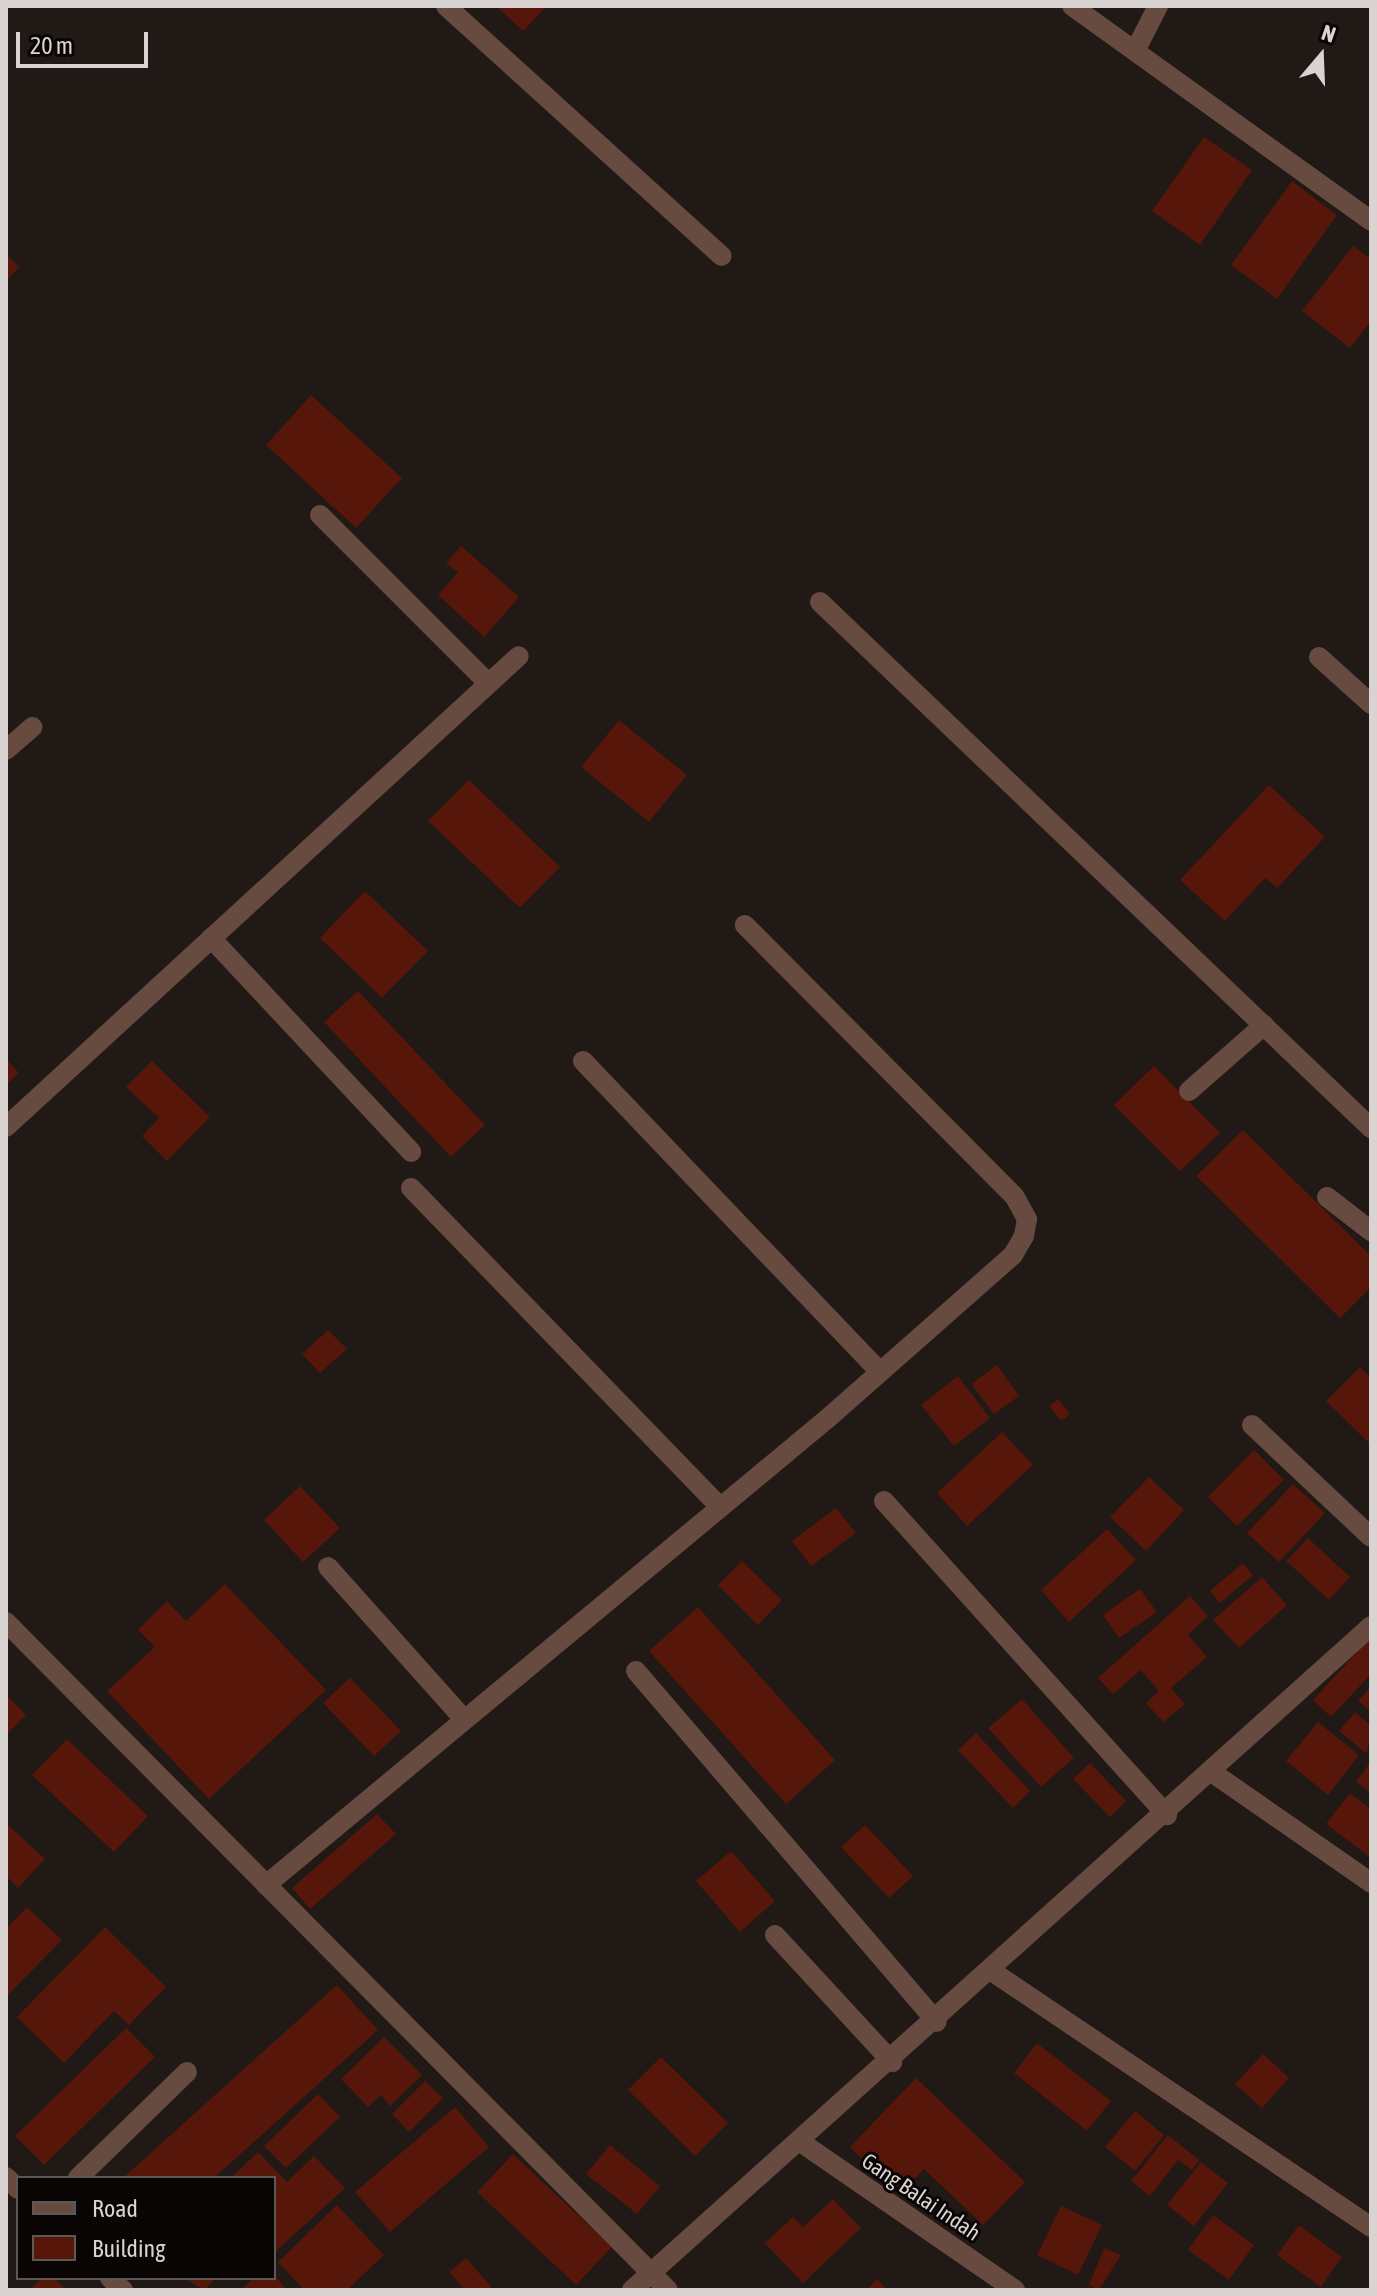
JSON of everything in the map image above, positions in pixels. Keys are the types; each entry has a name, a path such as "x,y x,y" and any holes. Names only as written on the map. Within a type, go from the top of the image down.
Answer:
{"street":[{"path":"446,6 722,256"},
{"path":"1072,6 1371,221"},
{"path":"1135,51 1158,6"},
{"path":"320,515 488,683"},
{"path":"820,602 1371,1128"},
{"path":"6,1127 519,656"},
{"path":"1319,657 1371,704"},
{"path":"6,750 32,727"},
{"path":"266,1885 720,1507 1013,1255 1027,1219 1014,1196 745,925"},
{"path":"211,938 411,1152"},
{"path":"1189,1091 1264,1025"},
{"path":"583,1061 880,1372"},
{"path":"411,1188 720,1507"},
{"path":"1327,1197 1371,1231"},
{"path":"1252,1425 1371,1537"},
{"path":"884,1501 1167,1815"},
{"path":"328,1567 464,1719"},
{"path":"6,1622 668,2290"},
{"path":"632,2290 993,1972 1371,1626"},
{"path":"636,1671 937,2022"},
{"path":"1213,1773 1371,1883"},
{"path":"775,1935 892,2062"},
{"path":"993,1972 1371,2227"},
{"path":"80,2176 187,2072"},
{"name":"Gang Balai Indah","path":"802,2143 1015,2290"}],"building":[{"path":"496,6 547,6 523,31"},
{"path":"1204,137 1252,170 1200,245 1152,211"},
{"path":"1292,181 1337,215 1277,299 1231,265"},
{"path":"1353,246 1371,259 1371,321 1350,348 1302,311"},
{"path":"6,254 19,267 6,281"},
{"path":"311,395 402,478 356,528 266,445"},
{"path":"461,546 519,597 484,637 438,595 458,572 446,563"},
{"path":"619,720 687,775 649,822 581,767"},
{"path":"469,780 560,867 520,908 428,821"},
{"path":"1269,785 1325,837 1277,888 1265,878 1225,921 1180,880"},
{"path":"365,891 428,951 382,998 320,938"},
{"path":"358,991 485,1125 451,1157 324,1022"},
{"path":"6,1059 19,1073 6,1085"},
{"path":"152,1061 210,1117 167,1161 142,1136 159,1118 126,1087"},
{"path":"1154,1066 1220,1133 1180,1171 1114,1105"},
{"path":"1243,1130 1371,1256 1371,1287 1340,1318 1196,1176"},
{"path":"328,1330 347,1349 320,1373 302,1354"},
{"path":"997,1365 1019,1396 994,1414 971,1384"},
{"path":"1360,1367 1371,1378 1371,1445 1326,1401"},
{"path":"958,1376 990,1418 954,1446 921,1405"},
{"path":"1058,1399 1070,1414 1061,1421 1049,1406"},
{"path":"1002,1432 1033,1465 967,1526 937,1493"},
{"path":"1254,1450 1284,1480 1237,1526 1208,1497"},
{"path":"1149,1477 1184,1510 1146,1551 1110,1517"},
{"path":"1293,1484 1325,1513 1279,1562 1247,1533"},
{"path":"300,1486 340,1528 303,1562 264,1520"},
{"path":"836,1508 856,1533 811,1566 792,1541"},
{"path":"1107,1529 1136,1560 1069,1622 1041,1590"},
{"path":"1308,1538 1350,1577 1329,1600 1286,1561"},
{"path":"742,1561 782,1600 758,1625 718,1585"},
{"path":"1243,1563 1253,1575 1220,1603 1210,1591"},
{"path":"1262,1577 1287,1605 1239,1648 1213,1620"},
{"path":"225,1584 326,1690 209,1799 107,1691 155,1647 138,1630 167,1601 186,1621"},
{"path":"1140,1589 1157,1612 1119,1638 1103,1615"},
{"path":"1190,1596 1208,1616 1188,1635 1207,1657 1171,1688 1185,1704 1163,1722 1146,1703 1159,1691 1141,1670 1113,1694 1098,1678"},
{"path":"698,1607 835,1760 786,1804 649,1651"},
{"path":"1371,1637 1371,1674 1331,1717 1313,1700"},
{"path":"350,1678 401,1731 374,1756 323,1703"},
{"path":"1371,1686 1371,1712 1358,1701"},
{"path":"6,1695 26,1715 6,1735"},
{"path":"1022,1699 1074,1758 1041,1787 988,1728"},
{"path":"1355,1712 1371,1726 1367,1754 1339,1731"},
{"path":"1318,1722 1359,1755 1328,1795 1286,1761"},
{"path":"976,1733 1030,1791 1013,1808 958,1750"},
{"path":"67,1739 148,1816 114,1852 32,1775"},
{"path":"1371,1761 1371,1793 1356,1782"},
{"path":"1090,1763 1126,1801 1110,1817 1073,1779"},
{"path":"1350,1793 1371,1809 1371,1858 1326,1824"},
{"path":"377,1814 396,1834 310,1909 292,1888"},
{"path":"6,1823 45,1859 18,1888 6,1876"},
{"path":"865,1825 913,1876 889,1898 841,1847"},
{"path":"731,1851 775,1901 740,1932 696,1881"},
{"path":"27,1907 62,1940 6,1997 6,1929"},
{"path":"105,1927 166,1987 129,2025 114,2011 64,2063 17,2017"},
{"path":"337,1985 378,2030 216,2176 125,2176"},
{"path":"126,2028 155,2057 44,2165 15,2136"},
{"path":"384,2037 422,2075 390,2106 381,2095 368,2107 341,2079"},
{"path":"1037,2043 1111,2101 1087,2131 1014,2073"},
{"path":"1263,2054 1289,2078 1262,2108 1235,2084"},
{"path":"661,2057 728,2123 695,2156 628,2090"},
{"path":"916,2078 1025,2182 983,2225 924,2169 899,2195 850,2147"},
{"path":"425,2081 443,2098 409,2132 392,2114"},
{"path":"318,2094 340,2117 286,2168 264,2146"},
{"path":"455,2107 489,2147 390,2232 355,2192"},
{"path":"1135,2111 1164,2135 1135,2171 1105,2147"},
{"path":"1168,2135 1199,2160 1192,2170 1178,2160 1150,2196 1131,2181"},
{"path":"610,2145 660,2186 637,2214 586,2174"},
{"path":"258,2152 287,2182 314,2156 345,2188 276,2251 276,2176 233,2176"},
{"path":"513,2154 612,2247 576,2285 477,2192"},
{"path":"1201,2162 1228,2183 1194,2226 1167,2205"},
{"path":"833,2199 861,2228 803,2283 765,2243 793,2217 803,2227"},
{"path":"337,2205 384,2255 347,2290 304,2290 278,2262"},
{"path":"1061,2206 1102,2225 1078,2275 1037,2255"},
{"path":"1213,2215 1254,2245 1229,2280 1188,2250"},
{"path":"1299,2225 1342,2257 1321,2287 1277,2255"},
{"path":"1104,2248 1121,2255 1099,2290 1089,2285"},
{"path":"466,2258 494,2290 465,2290 449,2272"},
{"path":"276,2277 287,2290 241,2290 252,2280 276,2280"},
{"path":"877,2279 887,2290 866,2290"},
{"path":"40,2280 56,2280 66,2290 30,2290"},
{"path":"187,2280 214,2280 204,2290"}]}
